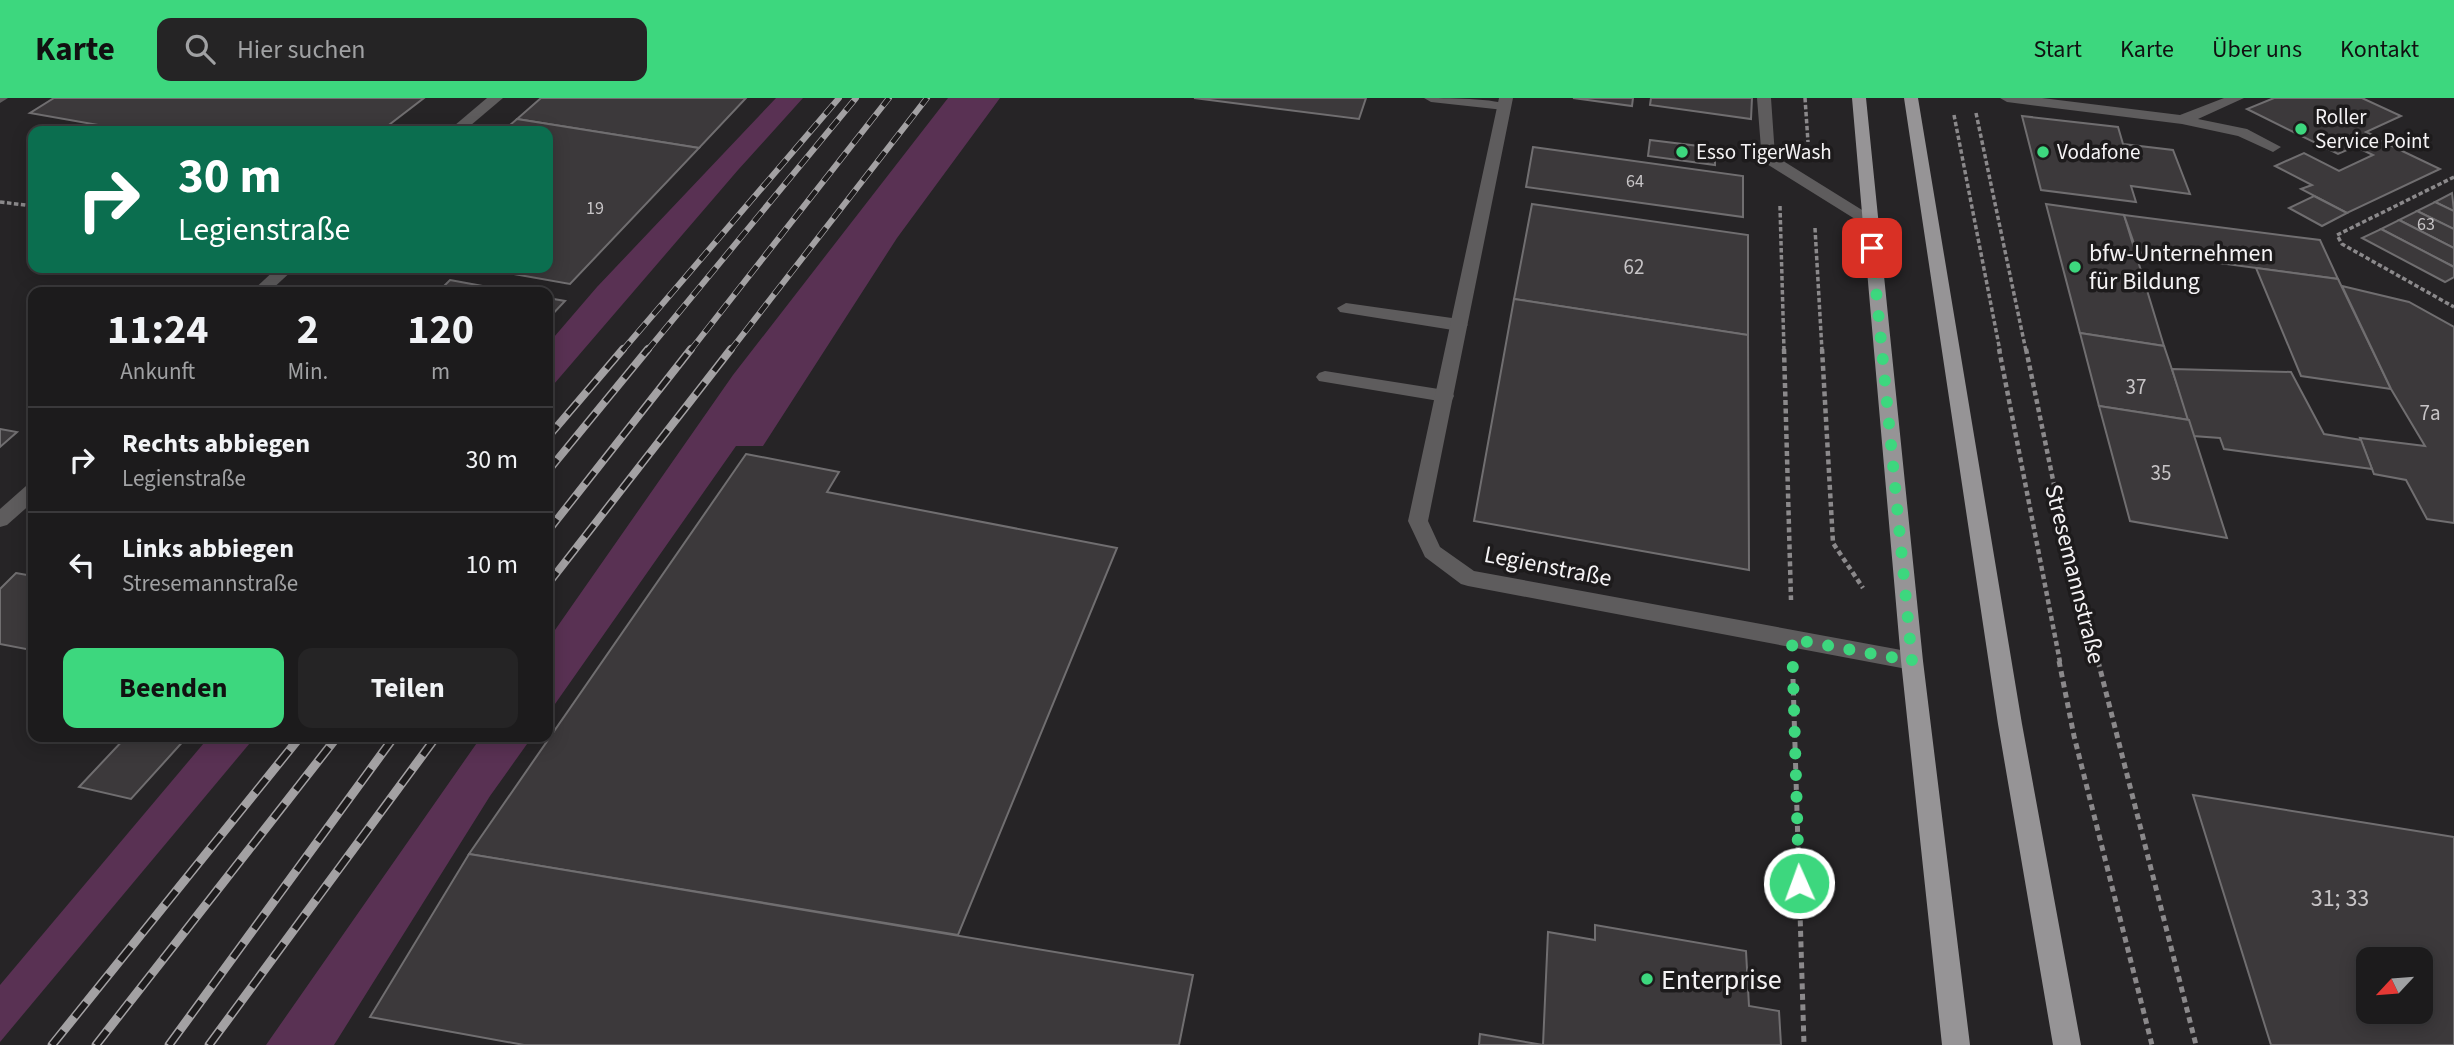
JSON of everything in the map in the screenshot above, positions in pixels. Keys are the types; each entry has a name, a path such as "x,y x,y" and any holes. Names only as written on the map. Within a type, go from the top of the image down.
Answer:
{"main road":[{"path":"1859,98 1912,661 1956,1045"},
{"path":"1911,98 2010,724 2067,1045"}],"street":[{"path":"461,126 496,98"},
{"path":"1431,98 1505,102"},
{"path":"1763,98 1773,161 1869,221"},
{"path":"2007,98 2181,120 2242,132 2273,147"},
{"path":"2181,120 2237,98"},
{"name":"Legienstraße","path":"1505,102 1418,521 1432,552 1468,578 1912,661"},
{"path":"265,287 281,273"},
{"path":"1346,309 1460,325"},
{"path":"1325,377 1445,397"},
{"path":"0,520 28,495"}],"path":[{"path":"1805,98 1833,543 1869,597"},
{"name":"Stresemannstraße","path":"1953,111 2074,736 2152,1045"},
{"name":"Stresemannstraße","path":"1975,111 2059,509 2196,1045"},
{"path":"1773,161 1792,639 1804,1045"},
{"path":"2454,177 2337,235 2342,244 2454,307"},
{"path":"0,202 28,205"}],"shaded area":[{"path":"776,98 803,98 553,385 553,338 597,287"},
{"path":"948,98 1000,98 897,238 763,446 736,446 553,707 553,633 733,375"},
{"path":"205,742 251,742 0,1042 0,985"},
{"path":"478,742 528,742 490,796 334,1045 266,1045"}],"building":[{"path":"54,98 424,98 388,126 104,126 30,113"},
{"path":"541,98 746,98 699,148 517,119"},
{"path":"1194,98 1366,98 1359,119"},
{"path":"1573,98 1633,98 1632,106"},
{"path":"1651,98 1752,98 1751,119 1650,105"},
{"path":"2274,98 2362,98 2401,116 2366,132 2377,137 2338,154 2247,109"},
{"path":"2022,116 2118,127 2123,144 2173,150 2190,194 2131,186 2136,202 2041,190"},
{"path":"517,119 699,148 570,284 507,273 553,273 553,126 509,126"},
{"path":"2375,138 2440,169 2347,213 2301,189 2312,185 2275,166 2304,153 2339,171 2373,155 2356,147"},
{"name":"Esso TigerWash","path":"1650,140 1715,148 1715,165 1648,156"},
{"path":"1533,147 1743,176 1743,217 1526,187"},
{"path":"2452,193 2454,211 2435,202"},
{"path":"2314,196 2347,213 2322,226 2289,208"},
{"path":"2435,202 2454,211 2454,229 2417,211"},
{"path":"1532,204 1748,235 1748,335 1514,299"},
{"path":"2046,204 2124,215 2164,346 2080,333"},
{"path":"2417,211 2454,229 2454,248 2399,220"},
{"path":"2124,215 2320,240 2338,279 2137,252"},
{"path":"2399,220 2454,248 2454,267 2381,229"},
{"path":"2381,229 2454,267 2454,277 2445,282 2362,238"},
{"path":"2256,268 2338,279 2391,389 2301,376"},
{"path":"450,280 488,287 443,287"},
{"path":"2342,286 2409,302 2454,327 2454,523 2427,519 2406,480 2374,474 2360,438 2425,446 2391,389"},
{"path":"553,299 565,301 553,314"},
{"path":"1514,299 1748,335 1749,570 1474,521"},
{"path":"2080,333 2164,346 2189,420 2099,406"},
{"path":"2172,369 2291,372 2324,434 2361,440 2372,469 2224,449 2220,438 2193,436"},
{"path":"2099,406 2189,420 2227,538 2130,521"},
{"path":"0,429 17,432 0,447"},
{"path":"746,454 839,472 827,492 1117,548 958,935 469,854 547,742 553,742 553,733"},
{"path":"16,573 28,575 28,649 0,644 0,589"},
{"path":"121,742 182,742 131,799 79,787"},
{"path":"2193,795 2454,837 2454,1045 2271,1045"},
{"path":"469,854 1193,975 1179,1045 524,1045 370,1017"},
{"name":"Enterprise","path":"1595,925 1746,951 1749,1006 1779,1011 1781,1045 1543,1045 1548,932 1595,940"},
{"path":"1480,1034 1543,1045 1479,1045"}],"railway":[{"path":"622,351 839,98"},
{"path":"647,351 856,98"},
{"path":"690,351 889,98"},
{"path":"730,351 927,98"},
{"path":"553,431 623,349"},
{"path":"553,465 648,349"},
{"path":"553,525 691,349"},
{"path":"553,578 731,349"},
{"path":"52,1045 296,742"},
{"path":"96,1045 333,742"},
{"path":"169,1045 390,742"},
{"path":"209,1045 432,742"}],"place":[{"name":"Roller Service Point","path":"2301,129"},
{"name":"Esso TigerWash","path":"1682,152"},
{"name":"Vodafone","path":"2043,152"},
{"name":"bfw-Unternehmen für Bildung","path":"2075,267"},
{"name":"Enterprise","path":"1647,979"}],"route":[{"path":"1799,883 1792,639 1912,661 1872,248"}]}
